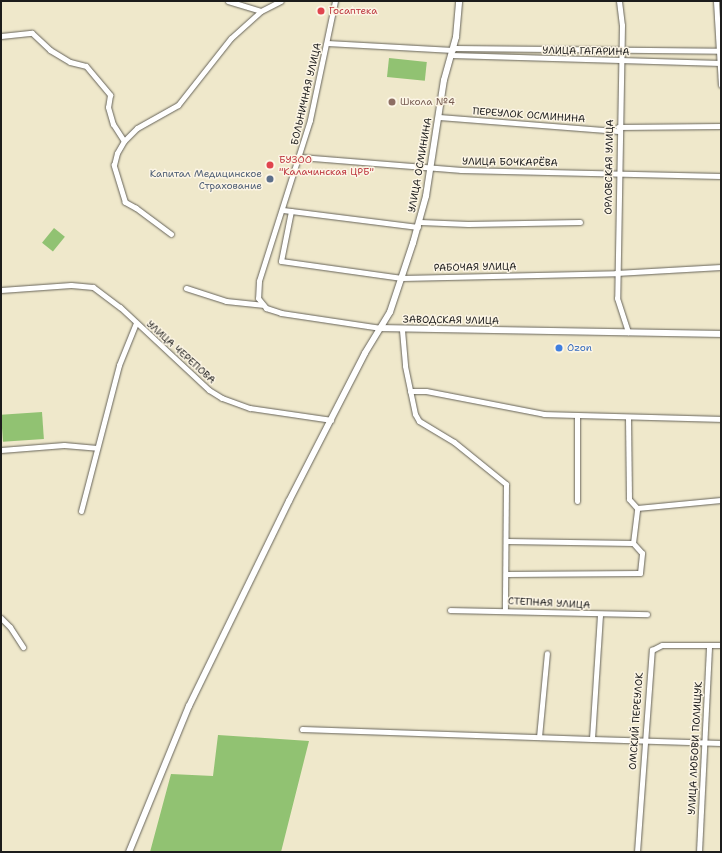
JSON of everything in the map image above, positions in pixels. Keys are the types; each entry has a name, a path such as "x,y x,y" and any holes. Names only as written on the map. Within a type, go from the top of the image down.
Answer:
{"street":[{"path":"228,1 261,11"},
{"path":"171,234 123,200 114,165 124,141 142,124 178,105 214,57 261,11 282,1"},
{"name":"БОЛЬНИЧНАЯ УЛИЦА","path":"262,305 258,298 259,282 300,157 328,43 335,1"},
{"name":"УЛИЦА ОСМИНИНА","path":"129,852 189,706 331,420 381,328 402,278 419,225 432,166 444,80 453,51 459,1"},
{"name":"ОРЛОВСКАЯ УЛИЦА","path":"619,1 622,25 618,129 616,273 617,298 628,332"},
{"path":"716,1 721,85"},
{"path":"1,36 32,33 50,50 70,62 86,66 110,95 108,107 113,124 124,141"},
{"name":"УЛИЦА ГАГАРИНА","path":"328,43 620,61 720,63"},
{"name":"УЛИЦА ГАГАРИНА","path":"453,51 720,51"},
{"name":"ПЕРЕУЛОК ОСМИНИНА","path":"439,117 618,129 721,126"},
{"name":"УЛИЦА БОЧКАРЁВА","path":"300,157 326,161 432,166 460,170 721,176"},
{"path":"283,210 419,225 580,222"},
{"name":"РАБОЧАЯ УЛИЦА","path":"291,211 281,261 402,278 616,273 721,267"},
{"name":"УЛИЦА ЧЕРЕПОВА","path":"1,290 86,285 105,295 200,382 222,398 250,408 331,420"},
{"name":"ЗАВОДСКАЯ УЛИЦА","path":"186,288 226,301 262,305 281,313 402,330 721,334"},
{"name":"УЛИЦА ЧЕРЕПОВА","path":"81,511 119,364 136,323"},
{"path":"402,330 405,366 410,391 419,420 460,446 506,484 505,609"},
{"path":"410,391 470,399 527,412 628,417 721,419"},
{"path":"577,415 577,501"},
{"path":"506,574 637,574 641,570 642,553 633,543 636,508 629,499 628,417"},
{"path":"1,450 64,445 97,448"},
{"path":"636,508 721,500"},
{"path":"506,541 633,543"},
{"name":"СТЕПНАЯ УЛИЦА","path":"450,610 505,609 600,615 647,614"},
{"path":"592,739 600,615"},
{"path":"1,618 10,626 23,647"},
{"path":"709,645 721,645"},
{"name":"ОМСКИЙ ПЕРЕУЛОК","path":"637,852 644,741 652,650 662,646 709,645"},
{"name":"УЛИЦА ЛЮБОВИ ПОЛИЩУК","path":"699,852 709,645"},
{"path":"539,737 547,653"},
{"path":"302,729 721,743"}],"green space":[{"path":"389,58 427,62 425,81 387,77"},
{"path":"54,228 65,237 53,252 42,243"},
{"path":"42,412 44,439 3,442 1,415"},
{"path":"218,735 309,741 281,852 150,852 171,774 213,776"}],"place":[{"name":"Госаптека","path":"321,11"},
{"name":"Школа №4","path":"392,102"},
{"name":"БУЗОО \"Калачинская ЦРБ\"","path":"270,165"},
{"name":"Капитал Медицинское Страхование","path":"270,179"},
{"name":"Ozon","path":"559,348"}]}
